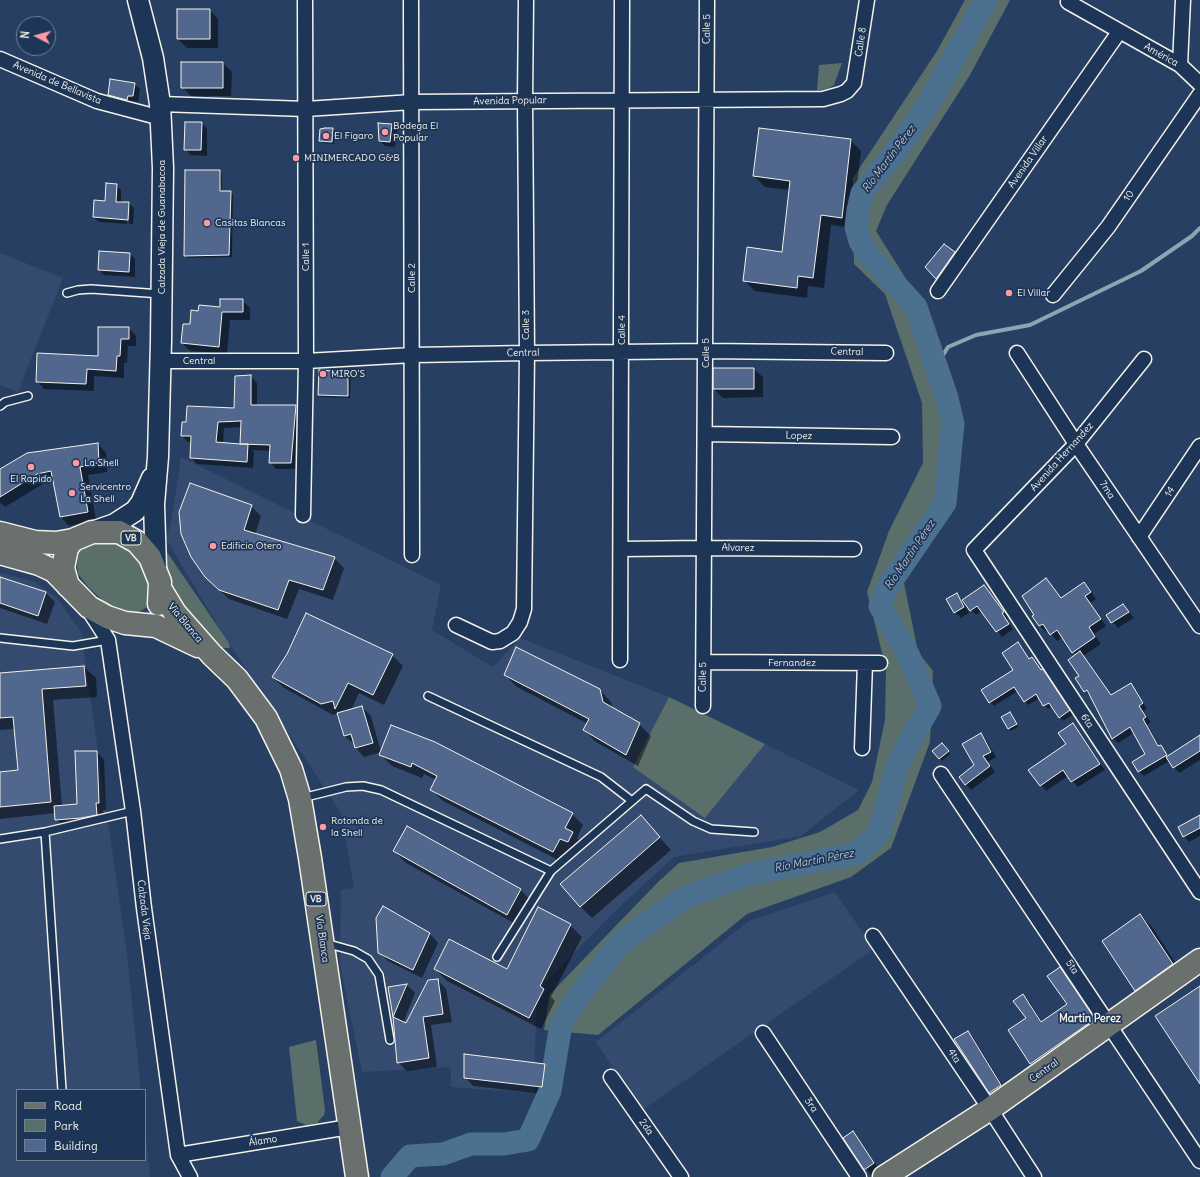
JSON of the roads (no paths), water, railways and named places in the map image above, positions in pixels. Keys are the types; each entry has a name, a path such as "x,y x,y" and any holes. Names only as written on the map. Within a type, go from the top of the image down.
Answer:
{"main road":[{"name":"Calzada Vieja de Guanabacoa","path":"138,0 153,58 161,111 163,168 162,294 158,457"},
{"path":"68,586 63,568 67,548 83,536 115,524 135,511 145,494 158,457"},
{"path":"156,568 154,504 158,457"},
{"name":"VB","path":"0,533 35,542 56,543 112,531 126,535 144,550 156,568 161,590 160,602 155,616 137,624 113,619 96,612 54,571 49,568 0,553"},
{"name":"Vía Blanca","path":"161,590 175,613 212,655 237,679 266,718 291,769 300,799 357,1173"},
{"name":"Vía Blanca","path":"137,624 166,630 192,642 212,655"},
{"name":"Central","path":"884,1177 990,1109 1111,1025 1200,960"}],"street":[{"name":"Calle 1","path":"303,515 306,361 305,0"},
{"name":"Calle 2","path":"411,0 413,355 412,555"},
{"name":"Calle 3","path":"456,625 492,642 500,641 512,633 520,622 524,609 526,0"},
{"name":"Calle 4","path":"620,660 622,0"},
{"name":"Calle 5","path":"703,706 707,0"},
{"name":"Calle 8","path":"854,84 867,0"},
{"path":"1180,65 1183,0"},
{"name":"América","path":"1068,2 1180,65 1200,84"},
{"name":"Avenida Villar","path":"938,292 1119,32"},
{"name":"Avenida de Bellavista","path":"0,59 96,101 161,111"},
{"name":"Avenida Popular","path":"161,111 306,109 412,102 823,99 847,91 854,84"},
{"name":"10","path":"1053,295 1108,227 1200,94"},
{"name":"Central","path":"161,361 306,361 413,355 706,351 886,353"},
{"name":"7ma","path":"1017,353 1076,444 1200,626"},
{"name":"Avenida Hernandez","path":"974,550 1076,444 1144,358"},
{"name":"Lopez","path":"705,434 892,437"},
{"name":"14","path":"1139,537 1200,446"},
{"name":"Alvarez","path":"621,549 854,549"},
{"name":"6ta","path":"974,550 1200,892"},
{"name":"Calzada Vieja","path":"68,586 90,612 108,640 133,810 144,908 178,1155 190,1177"},
{"path":"108,640 122,628 137,624"},
{"name":"Fernandez","path":"704,662 880,663"},
{"path":"862,748 865,663"},
{"name":"5ta","path":"942,774 1111,1025 1200,1161"},
{"name":"4ta","path":"873,936 1034,1177"},
{"name":"3ra","path":"763,1033 859,1177"},
{"name":"2da","path":"611,1077 681,1177"},
{"name":"Álamo","path":"178,1155 349,1127"}],"lane":[{"path":"67,293 90,289 162,294"},
{"path":"0,406 5,402 28,396"},
{"path":"0,638 73,646 108,640"},
{"path":"428,696 601,777 632,801"},
{"path":"300,799 346,787 363,786 381,790 551,870"},
{"path":"497,956 551,870 646,788 693,821 711,829 754,832"},
{"path":"0,839 45,832 133,810"},
{"path":"45,832 62,1089"},
{"path":"322,942 354,951 368,959 380,975 390,1040"}],"waterway":[{"name":"Río Martín Pérez","path":"392,1177 410,1156 443,1154 471,1144 504,1144 528,1140 550,1091 561,1024 579,996 621,942 685,897 753,873 856,854 880,832 898,763 930,706 908,654 880,606 886,589 945,503 953,424 947,398 916,307 866,252 860,241 856,227 858,210 862,193 900,146 931,100 986,0"},
{"path":"937,365 948,347 976,335 1030,325 1141,271 1192,236 1200,228"}],"place":[{"name":"Bodega El Popular","path":"385,132"},
{"name":"El Fígaro","path":"326,136"},
{"name":"MINIMERCADO G&B","path":"296,158"},
{"name":"Casitas Blancas","path":"207,223"},
{"name":"El Villar","path":"1009,293"},
{"name":"MIRO'S","path":"323,374"},
{"name":"La Shell","path":"76,463"},
{"name":"El Rapido","path":"31,467"},
{"name":"Servicentro La Shell","path":"72,493"},
{"name":"Edificio Otero","path":"213,546"},
{"name":"Rotonda de la Shell","path":"323,827"}],"district":[{"name":"Martín Perez","path":"1090,1019"}]}
